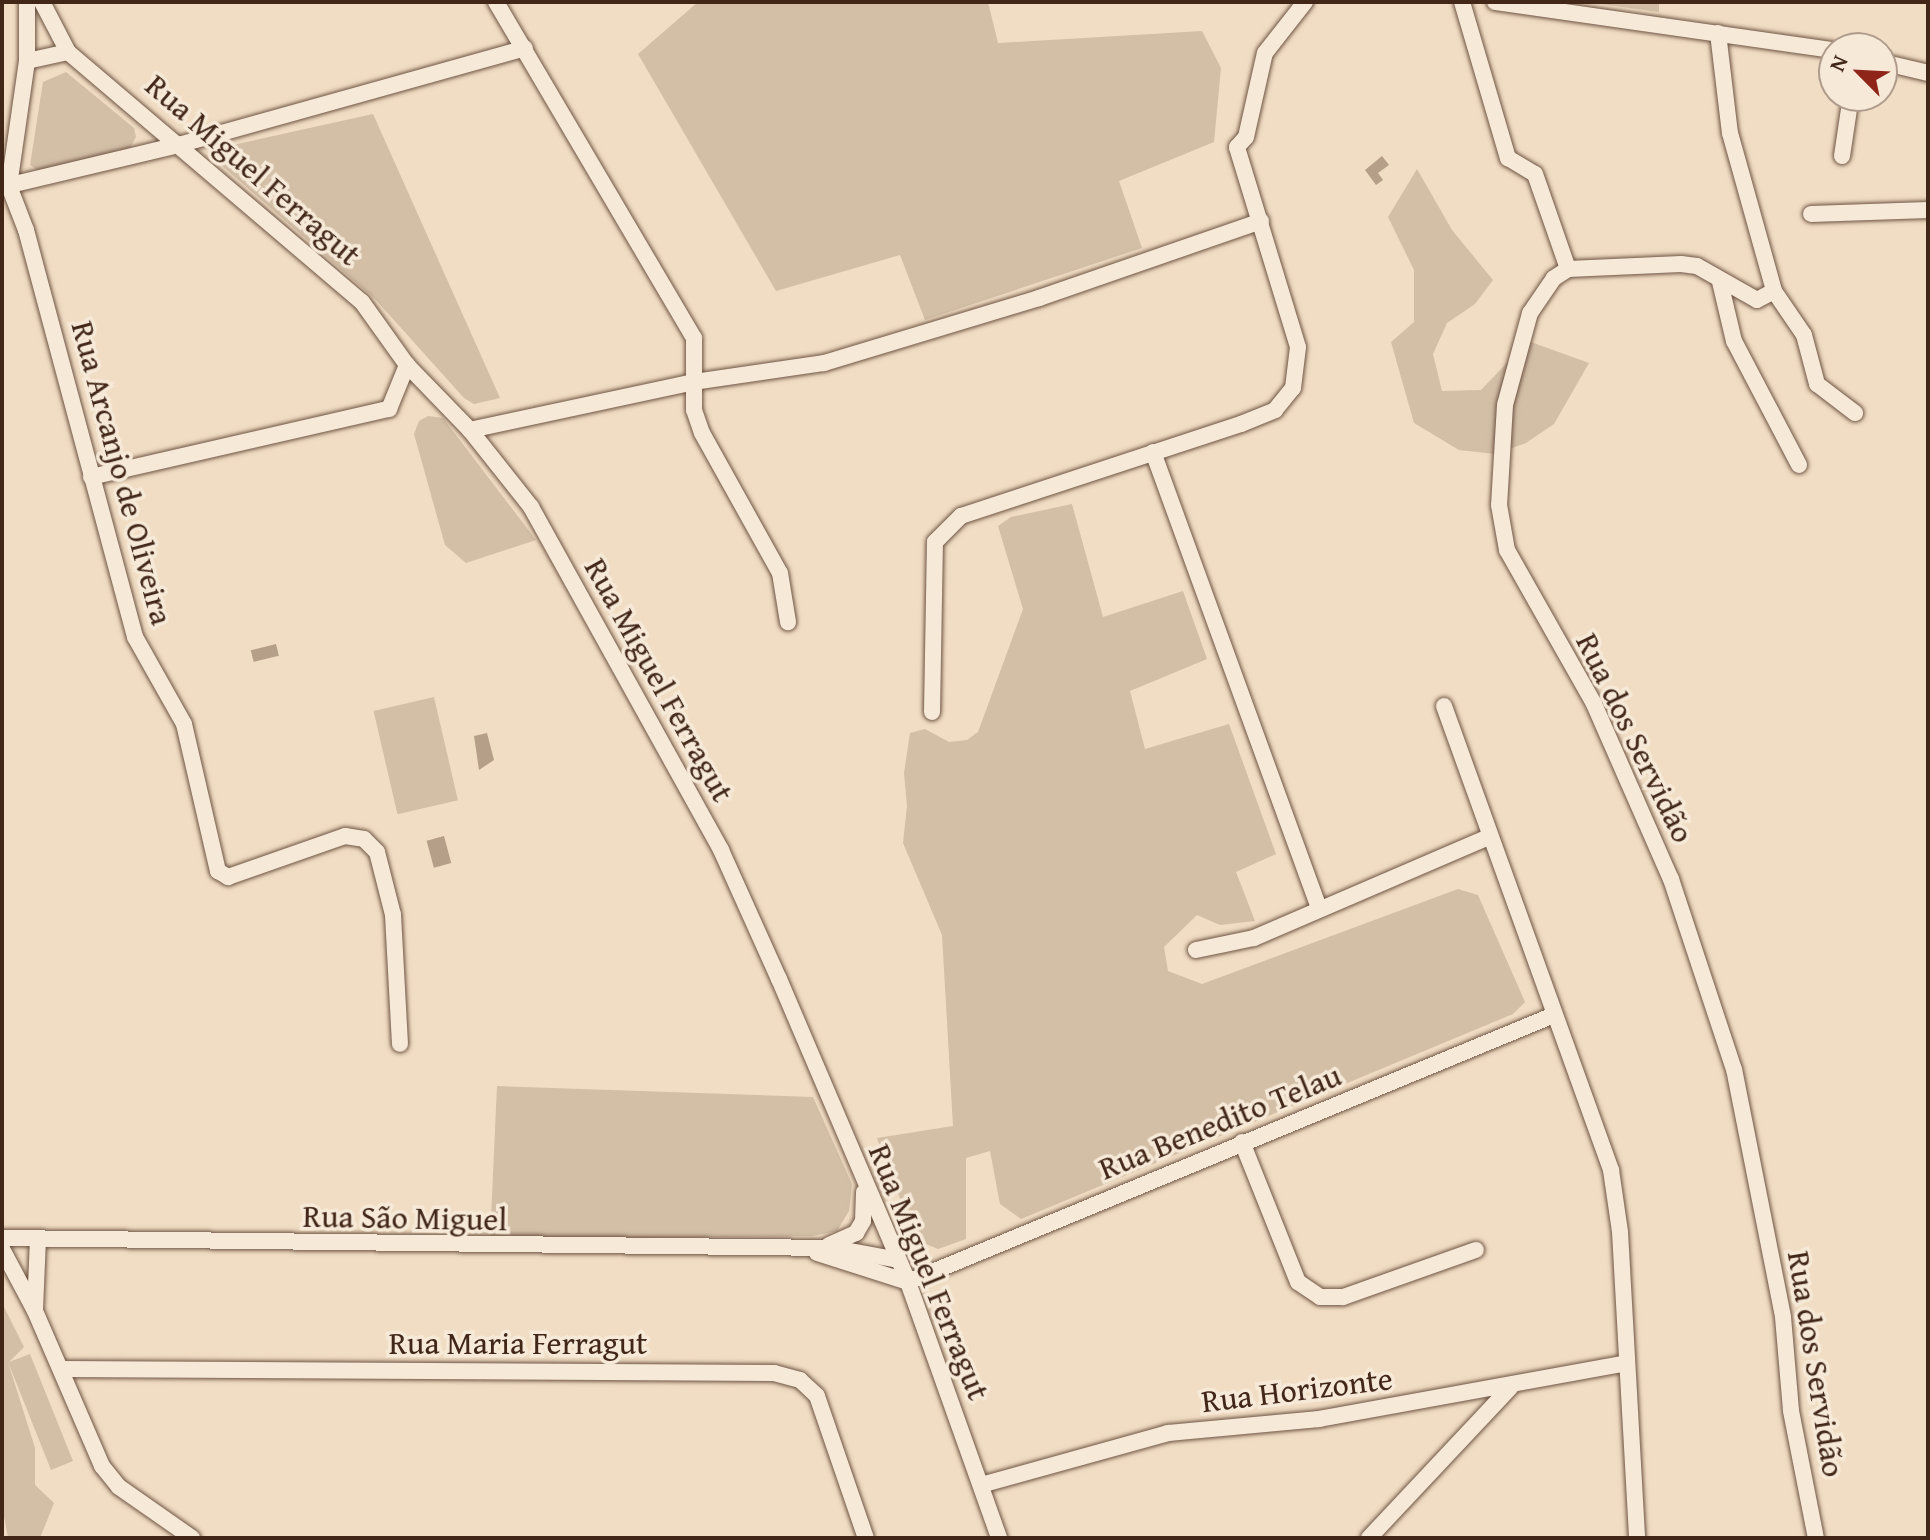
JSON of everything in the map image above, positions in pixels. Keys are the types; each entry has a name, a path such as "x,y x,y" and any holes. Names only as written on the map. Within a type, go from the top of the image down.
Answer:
{"street":[{"name":"Rua Arcanjo de Oliveira","path":"27,2 27,61 5,186 26,230 135,637 184,724 218,871 228,877 345,836 364,839 377,852 393,915 400,1044"},
{"name":"Rua Miguel Ferragut","path":"42,2 68,52 182,144 362,302 407,365 470,430 531,507 721,850 908,1282 999,1538"},
{"path":"496,2 694,338 694,382 702,433 780,573 788,622"},
{"path":"932,712 935,542 961,516 1275,410 1293,388 1298,347 1237,147 1246,137 1265,53 1305,2"},
{"path":"1462,2 1508,158 1535,174 1568,269 1681,264 1697,266 1720,282 1757,300 1774,291"},
{"path":"1495,2 1818,48"},
{"path":"1718,33 1730,133 1774,291 1804,335 1817,384 1855,413"},
{"path":"5,186 182,144 525,48"},
{"path":"27,61 68,52"},
{"path":"1898,66 1928,73"},
{"path":"1842,156 1849,112"},
{"path":"1811,214 1928,210"},
{"path":"470,430 694,382 824,363 1039,298 1261,221"},
{"name":"Rua dos Servidão","path":"1568,269 1554,278 1530,313 1505,405 1499,505 1507,550 1594,704 1659,850 1734,1069 1783,1317 1791,1411 1816,1538"},
{"path":"1720,282 1734,341 1799,465"},
{"path":"91,477 389,409 407,365"},
{"path":"1153,452 1319,907"},
{"path":"1444,706 1611,1170 1637,1538"},
{"path":"1196,950 1254,938 1319,907 1489,837"},
{"name":"Rua Benedito Telau","path":"908,1282 1554,1015"},
{"path":"1242,1142 1298,1282 1320,1297 1343,1297 1476,1250"},
{"name":"Rua São Miguel","path":"808,1249 856,1233 866,1202 863,1179"},
{"name":"Rua São Miguel","path":"2,1238 834,1248 898,1260"},
{"path":"35,1311 38,1239"},
{"path":"2,1249 35,1311 102,1466 119,1487 192,1538"},
{"name":"Rua São Miguel","path":"808,1249 908,1282"},
{"name":"Rua Horizonte","path":"981,1485 1168,1433 1319,1419 1510,1388 1623,1364"},
{"name":"Rua Maria Ferragut","path":"61,1369 774,1373 800,1380 817,1396 866,1538"},
{"path":"1369,1538 1510,1388"}],"shaded area":[{"path":"698,2 988,2 998,43 1202,31 1221,68 1214,142 1119,181 1142,248 925,320 900,255 776,291 638,54"},
{"path":"1586,2 1659,2 1659,12"},
{"path":"66,72 134,128 136,137 129,150 39,171 30,165 43,82"},
{"path":"373,114 500,398 474,404 464,398 375,299 220,164 224,147"},
{"path":"1382,156 1389,165 1378,173 1383,180 1376,185 1365,170"},
{"path":"1417,169 1452,230 1493,280 1475,304 1447,323 1433,354 1442,391 1481,390 1528,341 1589,363 1554,424 1526,443 1495,454 1459,450 1414,423 1391,342 1414,322 1414,270 1388,217"},
{"path":"428,416 443,418 536,540 466,563 445,545 414,434 419,421"},
{"path":"1072,504 1103,617 1183,591 1207,659 1130,691 1145,749 1229,724 1276,854 1236,872 1255,921 1220,925 1197,915 1164,947 1168,971 1202,984 1458,889 1478,895 1525,1002 1513,1014 1021,1219 1000,1204 990,1151 966,1158 966,1239 938,1249 916,1240 877,1138 953,1126 942,935 903,843 907,806 904,773 910,733 925,729 949,742 967,740 978,732 1023,609 998,526 1011,517"},
{"path":"276,644 279,656 254,662 251,650"},
{"path":"434,697 458,800 397,814 374,711"},
{"path":"487,733 494,760 479,770 474,736"},
{"path":"444,836 451,863 434,868 427,841"},
{"path":"497,1086 813,1097 852,1184 849,1211 837,1231 813,1236 490,1240"},
{"path":"2,1303 24,1347 9,1362 30,1354 73,1461 51,1470 8,1362 35,1448 35,1485 54,1503 40,1538 8,1538 2,1505"}]}
